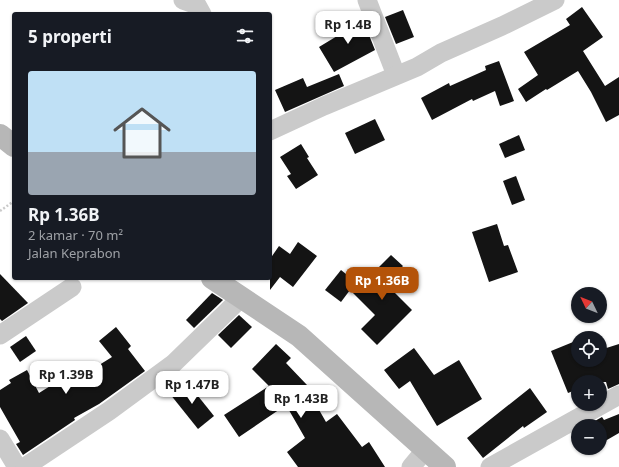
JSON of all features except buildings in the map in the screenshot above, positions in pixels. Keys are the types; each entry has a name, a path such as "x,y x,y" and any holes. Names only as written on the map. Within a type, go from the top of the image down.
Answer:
{"street":[{"path":"183,0 197,5 201,12"},
{"path":"367,0 396,75"},
{"path":"272,130 324,106 417,67 441,53 502,26 555,0"},
{"path":"0,135 12,144"},
{"path":"215,280 299,336 445,467"},
{"path":"0,335 72,287"},
{"path":"25,467 109,411 173,364 242,297"},
{"path":"490,467 619,395"},
{"path":"0,439 17,467"},
{"path":"411,467 426,449"}],"path":[{"path":"0,211 12,202"}]}
